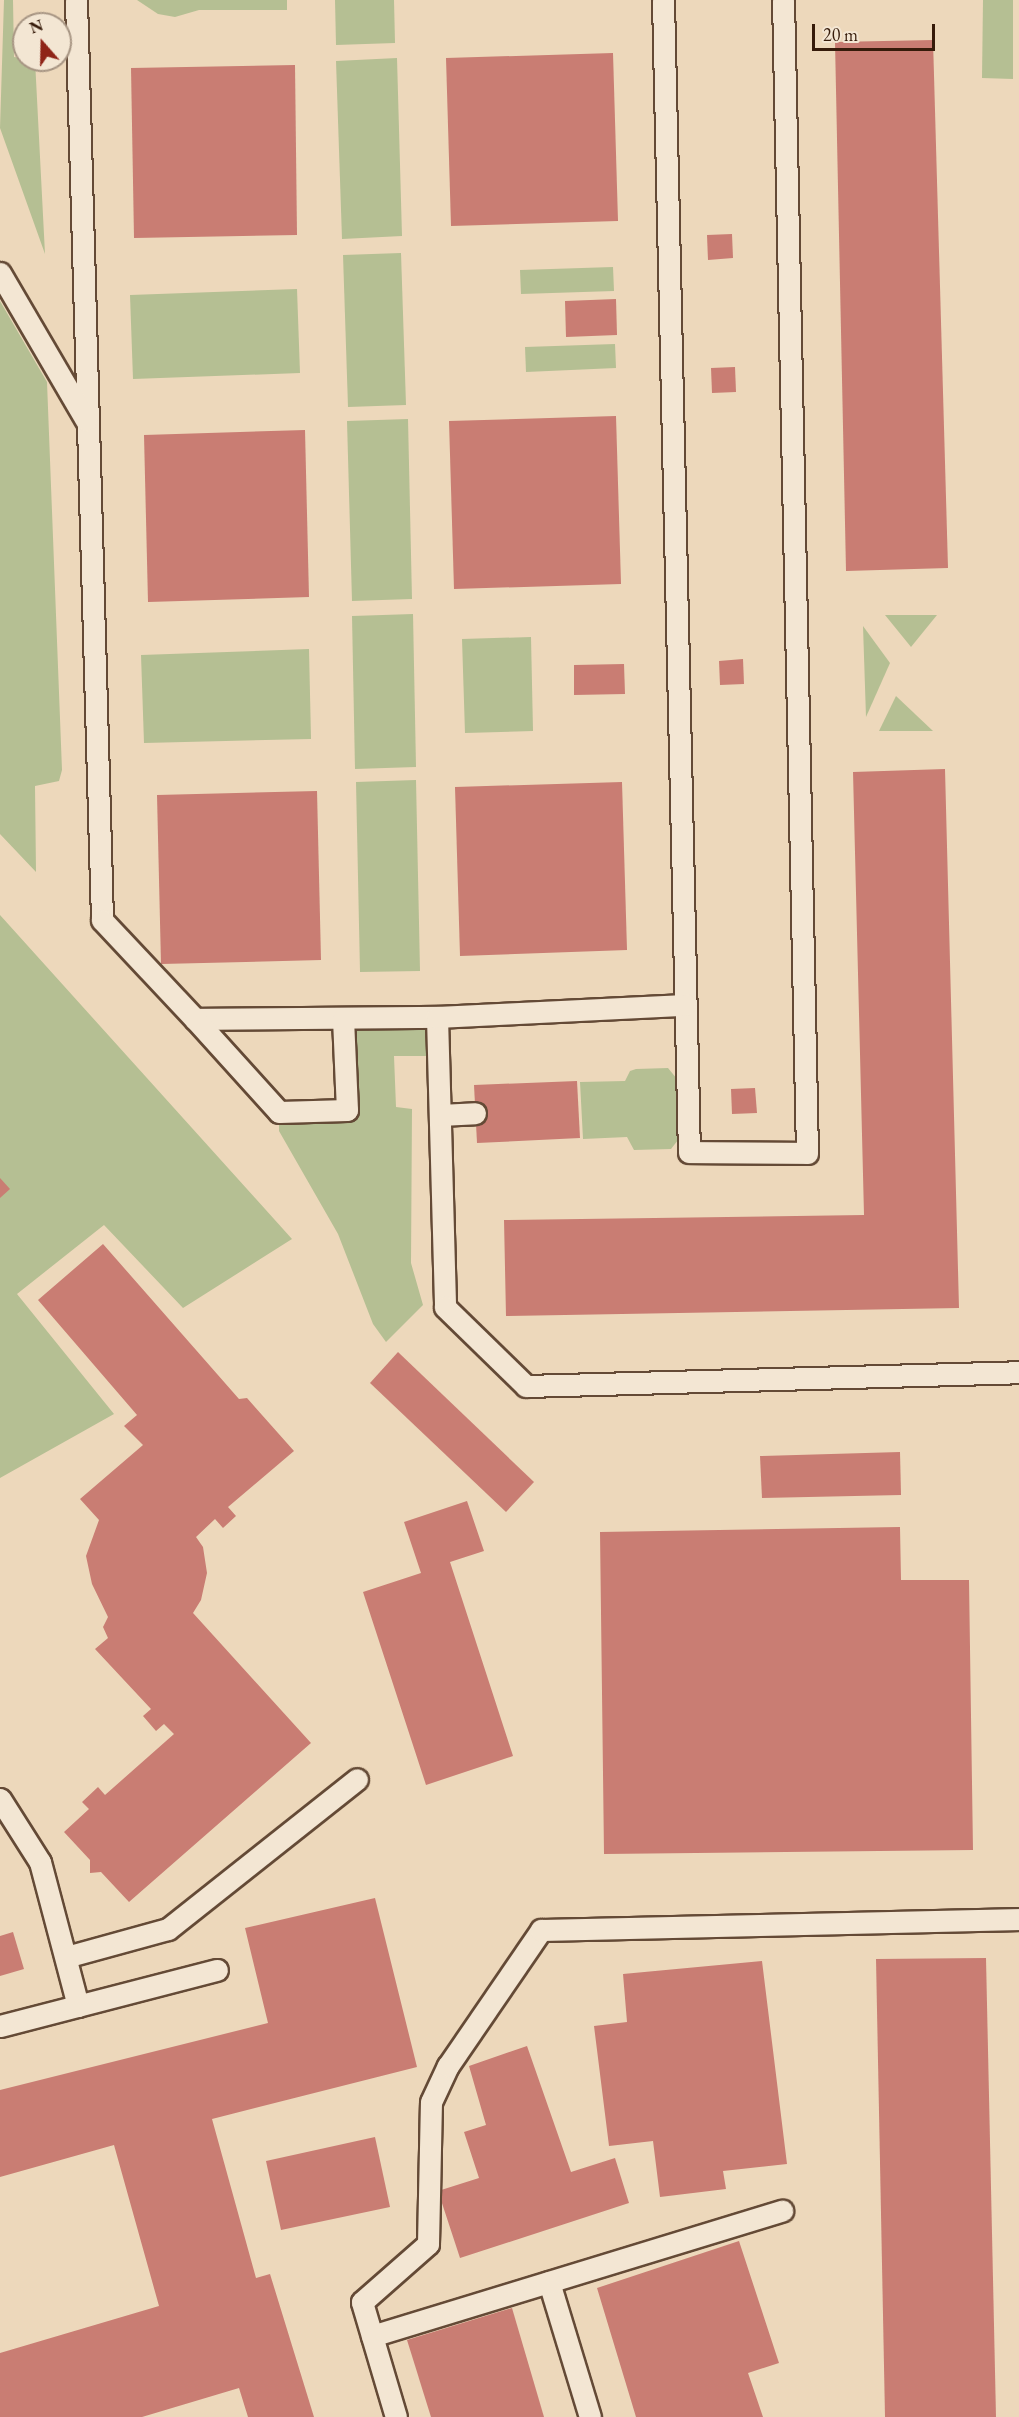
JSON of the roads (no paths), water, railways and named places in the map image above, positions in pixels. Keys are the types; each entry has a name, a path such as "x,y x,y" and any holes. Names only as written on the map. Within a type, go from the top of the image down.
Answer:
{"lane":[{"path":"76,0 102,920 279,1112 347,1110 343,1019"},
{"path":"663,0 689,1152 807,1153 783,0"},
{"path":"0,273 88,423"},
{"path":"195,1019 437,1017 685,1005"},
{"path":"437,1017 445,1307 526,1386 1019,1372"},
{"path":"440,1115 475,1113"},
{"path":"66,1957 168,1929 357,1779"},
{"path":"0,1799 40,1862 78,2006"},
{"path":"396,2417 362,2302 428,2244 431,2102 448,2066 540,1930 1019,1919"},
{"path":"0,2026 218,1970"},
{"path":"372,2336 782,2211"},
{"path":"549,2282 590,2417"}]}
